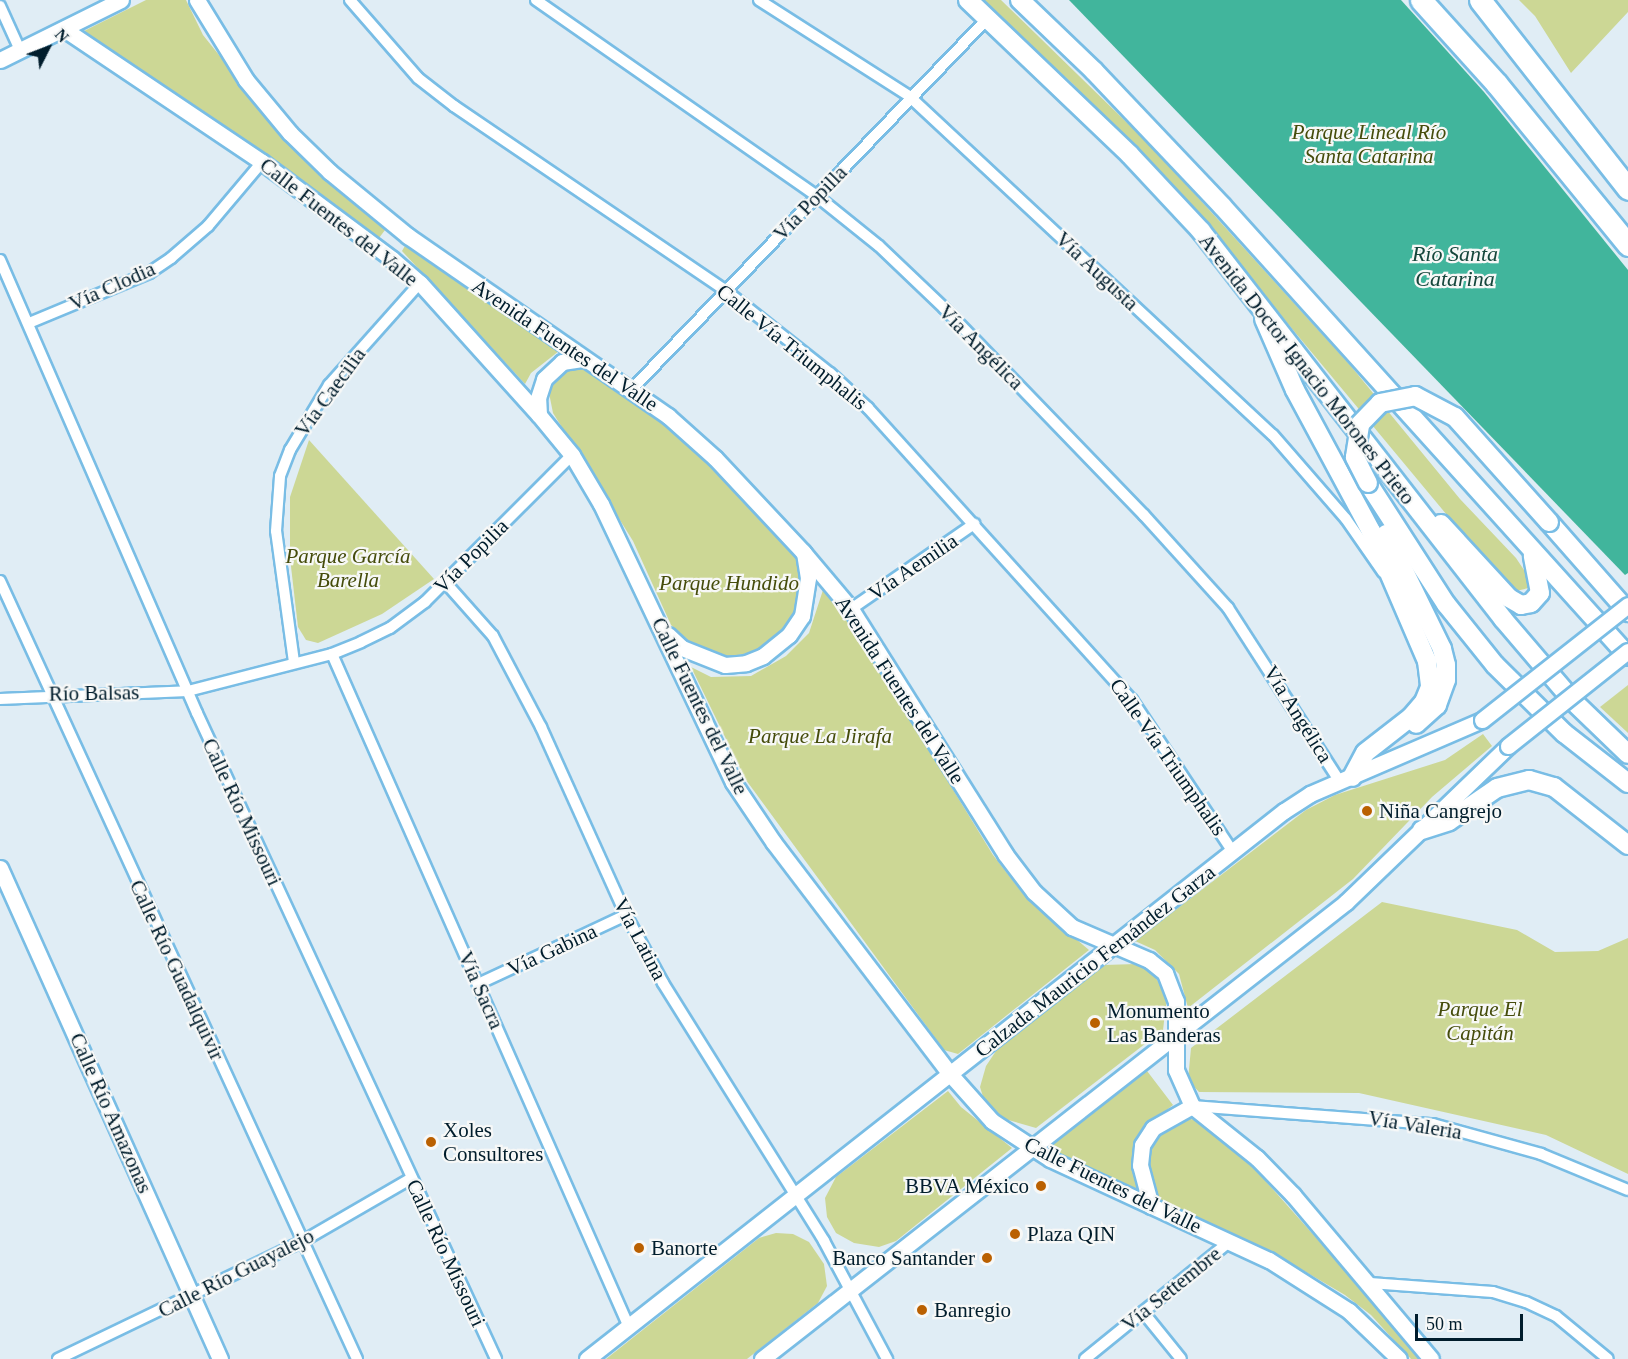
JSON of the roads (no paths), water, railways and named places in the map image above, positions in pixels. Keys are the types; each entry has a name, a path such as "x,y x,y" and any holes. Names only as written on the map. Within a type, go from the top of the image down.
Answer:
{"highway":[{"path":"1422,0 1496,83 1628,245"},
{"path":"1480,0 1628,189"}],"main road":[{"name":"Avenida Doctor Ignacio Morones Prieto","path":"968,0 989,17 1130,155 1254,295 1389,476 1558,683 1628,754"},
{"name":"Avenida Doctor Ignacio Morones Prieto","path":"1020,0 1094,71 1222,206 1628,656"},
{"path":"1254,295 1295,390 1397,585 1427,661 1430,687 1420,708 1359,759 1346,779"},
{"path":"1628,612 1455,417 1415,396 1380,403 1360,424 1355,457 1368,483 1416,560 1481,649 1532,704 1628,783"},
{"path":"1389,476 1521,605 1531,603 1541,589 1532,552"},
{"path":"1368,483 1374,511 1442,649 1446,680 1437,705 1428,715 1405,732 1379,742"},
{"path":"1422,830 1449,821 1497,788 1529,780 1554,787 1628,845"}],"street":[{"path":"0,60 120,0"},
{"name":"Avenida Fuentes del Valle","path":"197,0 226,52 290,133 376,213 631,390 715,458 803,552 851,609 1005,854 1034,892 1072,927 1149,960 1165,973 1176,1001 1176,1070 1192,1106 1257,1158 1370,1283 1431,1359"},
{"name":"Calle Vía Triumphalis","path":"350,0 411,70 454,106 726,291 830,373 868,408 1132,700 1233,852"},
{"name":"Vía Angélica","path":"536,0 818,197 879,246 944,308 1198,573 1252,643 1346,779"},
{"name":"Vía Augusta","path":"759,0 909,96 1273,435 1397,585"},
{"path":"0,6 20,50"},
{"name":"Vía Popilla","path":"631,390 818,197 909,96 989,17"},
{"name":"Calle Fuentes del Valle","path":"64,29 262,162 392,259 420,283 539,415 572,455 601,504 733,782 774,843 950,1074 992,1121 1031,1148 1276,1263 1350,1311 1399,1359"},
{"name":"Vía Clodia","path":"29,323 148,273 171,258 208,226 262,162"},
{"path":"392,259 393,245 408,236"},
{"name":"Calle Río Missouri","path":"0,260 188,691 410,1179 496,1359"},
{"name":"Vía Caecilia","path":"294,662 276,531 280,476 290,450 329,385 420,283"},
{"path":"539,415 538,398 544,379 562,362 584,359"},
{"name":"Vía Popilia","path":"188,691 332,654 390,628 445,582 572,455"},
{"name":"Vía Aemilia","path":"851,609 974,524"},
{"path":"661,629 681,648 725,665 763,656 789,635 802,616 808,578 803,552"},
{"name":"Calle Río Guadalquivir","path":"0,581 357,1359"},
{"name":"Vía Latina","path":"445,582 493,636 541,727 626,915 663,983 852,1288 887,1359"},
{"name":"Calzada Mauricio Fernández Garza","path":"587,1359 1115,947 1284,811 1346,779 1482,720 1628,605"},
{"path":"762,1359 1346,902 1508,746 1628,651"},
{"name":"Vía Sacra","path":"332,654 629,1327"},
{"name":"Río Balsas","path":"0,699 50,694 188,691"},
{"name":"Calle Río Amazonas","path":"0,868 220,1359"},
{"name":"Vía Gabina","path":"478,984 626,915"},
{"path":"1151,1206 1140,1165 1142,1144 1153,1128 1192,1106"},
{"name":"Vía Valeria","path":"1192,1106 1433,1124 1541,1154 1628,1190"},
{"name":"Calle Río Guayalejo","path":"58,1359 303,1241 410,1179"},
{"name":"Vía Settembre","path":"1085,1359 1230,1241"},
{"path":"1370,1283 1493,1292 1526,1302 1556,1316 1608,1359"},
{"path":"1143,1312 1181,1359"}],"water":[{"name":"Río Santa Catarina","path":"1069,0 1401,0 1484,92 1628,270 1628,573 1625,575"}],"place":[{"name":"Niña Cangrejo","path":"1367,811"},
{"name":"Monumento Las Banderas","path":"1095,1023"},
{"name":"Xoles Consultores","path":"431,1142"},
{"name":"BBVA México","path":"1041,1186"},
{"name":"Plaza QIN","path":"1015,1234"},
{"name":"Banorte","path":"639,1248"},
{"name":"Banco Santander","path":"987,1258"},
{"name":"Banregio","path":"922,1310"}],"park label":[{"name":"Parque Lineal Río Santa Catarina","path":"1369,144"},
{"name":"Parque García Barella","path":"348,568"},
{"name":"Parque Hundido","path":"729,583"},
{"name":"Parque La Jirafa","path":"820,736"},
{"name":"Parque El Capitán","path":"1480,1021"}]}
